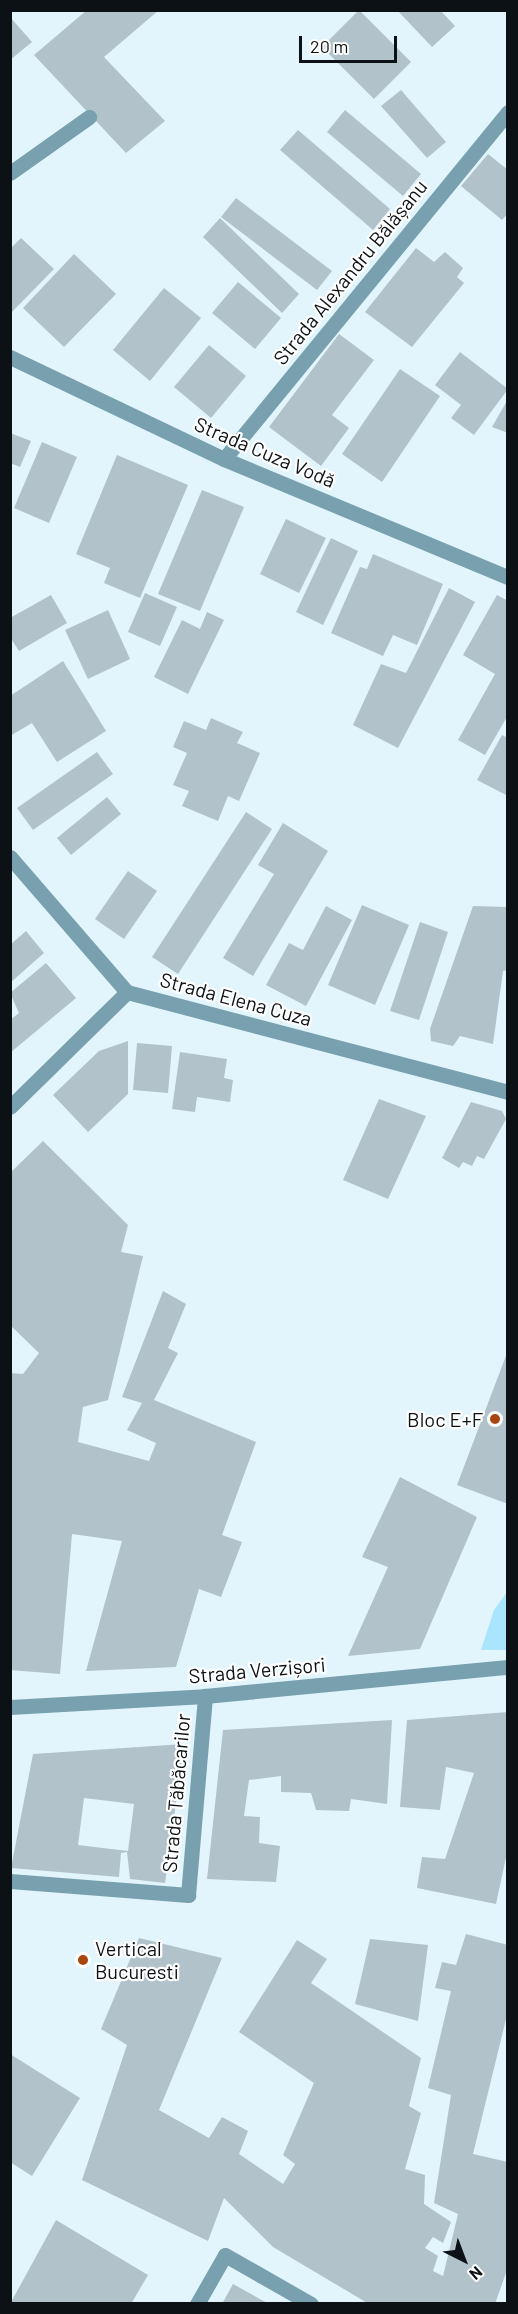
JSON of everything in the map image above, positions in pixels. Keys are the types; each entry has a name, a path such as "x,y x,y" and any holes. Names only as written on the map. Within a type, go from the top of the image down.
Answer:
{"street":[{"name":"Strada Alexandru Bălășanu","path":"224,459 507,112"},
{"path":"10,173 89,117"},
{"name":"Strada Cuza Vodă","path":"10,357 224,459 507,577"},
{"path":"10,857 127,992 10,1107"},
{"name":"Strada Elena Cuza","path":"127,992 507,1092"},
{"name":"Strada Verzișori","path":"10,1707 205,1696 507,1667"},
{"name":"Strada Tăbăcarilor","path":"10,1881 188,1895 205,1696"},
{"path":"197,2304 225,2255 311,2304"}],"shaded area":[{"path":"507,1592 507,1650 481,1650 494,1610"}],"building":[{"path":"87,10 159,10 104,57 165,121 126,153 34,55"},
{"path":"359,10 411,62 374,99 322,47"},
{"path":"397,10 440,10 455,26 432,47"},
{"path":"10,17 32,42 10,60"},
{"path":"401,90 446,142 427,158 381,106"},
{"path":"345,110 421,174 403,196 327,132"},
{"path":"298,130 390,209 373,230 280,150"},
{"path":"488,154 508,170 508,213 502,220 461,186"},
{"path":"236,198 332,271 317,290 221,217"},
{"path":"220,218 299,294 282,313 203,237"},
{"path":"21,238 54,269 10,314 10,249"},
{"path":"416,248 434,262 445,252 463,268 457,277 464,283 412,347 365,312"},
{"path":"74,254 116,294 64,347 23,308"},
{"path":"238,282 281,318 255,349 212,313"},
{"path":"164,288 201,318 150,381 113,350"},
{"path":"339,334 374,360 332,415 349,428 321,466 269,427"},
{"path":"209,345 246,376 211,418 174,387"},
{"path":"460,352 508,389 474,435 451,418 461,405 435,385"},
{"path":"400,369 440,396 382,482 342,454"},
{"path":"508,399 508,433 492,427"},
{"path":"10,433 31,441 20,467 10,463"},
{"path":"42,442 77,457 49,523 14,508"},
{"path":"117,455 188,485 140,598 104,583 110,568 76,554"},
{"path":"202,490 244,507 200,611 158,594"},
{"path":"286,519 326,538 299,593 260,574"},
{"path":"331,538 358,551 323,625 296,612"},
{"path":"373,554 443,584 417,645 393,635 383,656 331,633 360,567 367,569"},
{"path":"449,588 475,602 398,748 353,725 381,664 406,673"},
{"path":"145,593 177,607 160,646 128,632"},
{"path":"51,595 67,623 19,651 10,637 10,618"},
{"path":"497,595 508,601 508,715 485,755 458,740 495,674 463,655"},
{"path":"108,610 130,659 88,679 65,630"},
{"path":"207,612 224,620 188,694 154,677 182,620 200,629"},
{"path":"63,661 106,731 57,762 32,723 10,736 10,696"},
{"path":"211,718 243,732 237,743 260,753 239,801 228,796 218,821 182,806 189,791 173,785 187,753 173,747 184,721 206,730"},
{"path":"502,735 508,738 508,796 477,780"},
{"path":"97,752 113,774 33,830 17,808"},
{"path":"107,797 121,814 71,855 57,838"},
{"path":"246,812 272,829 178,974 152,957"},
{"path":"283,823 328,851 253,976 223,958 274,874 258,865"},
{"path":"128,871 157,891 124,939 95,919"},
{"path":"362,905 409,925 375,1005 328,985"},
{"path":"326,906 352,920 306,1006 266,985 289,943 303,950"},
{"path":"473,906 508,907 508,970 503,971 493,1044 460,1036 453,1046 431,1041 430,1029"},
{"path":"420,922 448,932 419,1020 390,1011"},
{"path":"26,931 44,953 10,983 10,945"},
{"path":"46,963 76,998 10,1053 10,1020 19,1013 10,993"},
{"path":"128,1041 128,1094 88,1132 53,1095 99,1051"},
{"path":"137,1043 172,1046 168,1093 133,1090"},
{"path":"180,1052 227,1059 224,1078 233,1080 230,1102 197,1097 195,1112 172,1109"},
{"path":"379,1099 426,1116 388,1199 343,1180"},
{"path":"471,1102 502,1111 506,1119 484,1159 477,1156 472,1166 463,1162 459,1168 442,1158"},
{"path":"43,1141 128,1225 121,1252 143,1256 108,1400 83,1407 78,1442 149,1461 156,1443 127,1430 142,1403 122,1397 163,1291 186,1304 168,1348 178,1353 154,1400 256,1442 222,1535 242,1542 221,1597 199,1589 176,1667 86,1671 122,1541 72,1534 60,1674 10,1670 10,1373 23,1374 39,1353 10,1325 10,1173"},
{"name":"Bloc E+F","path":"508,1353 508,1504 457,1485"},
{"path":"400,1477 477,1517 420,1649 348,1656 388,1567 362,1557"},
{"path":"508,1712 508,1848 496,1904 417,1888 422,1857 445,1859 474,1773 446,1767 440,1810 400,1807 407,1720"},
{"path":"392,1720 387,1804 351,1799 349,1811 316,1810 311,1793 281,1792 281,1776 249,1780 244,1816 260,1817 259,1843 280,1846 276,1882 207,1879 223,1730"},
{"path":"184,1744 165,1883 130,1879 127,1852 121,1853 119,1877 11,1868 33,1754","holes":["84,1798 134,1804 128,1851 78,1845"]},
{"path":"466,1934 508,1945 508,2011 473,2154 508,2162 508,2267 495,2304 369,2304 273,2247 224,2198 208,2241 82,2180 127,2045 101,2029 139,1938 222,1958 159,2110 209,2138 222,2117 248,2131 239,2154 283,2184 295,2164 283,2155 314,2083 239,2032 297,1940 327,1959 311,1983 421,2058 409,2106 421,2113 405,2169 425,2175 424,2204 451,2222 443,2243 433,2237 425,2248 438,2256 433,2271 443,2276 458,2214 434,2203 451,2095 428,2088 451,1991 435,1988 442,1962 456,1965"},
{"path":"370,1939 428,1945 418,2021 355,2004"},
{"path":"10,2054 80,2098 32,2176 10,2162"},
{"path":"56,2220 148,2275 131,2304 10,2304"},
{"path":"233,2284 269,2304 222,2304"}],"place":[{"name":"Bloc E+F","path":"495,1419"},
{"name":"Vertical Bucuresti","path":"83,1960"}]}
